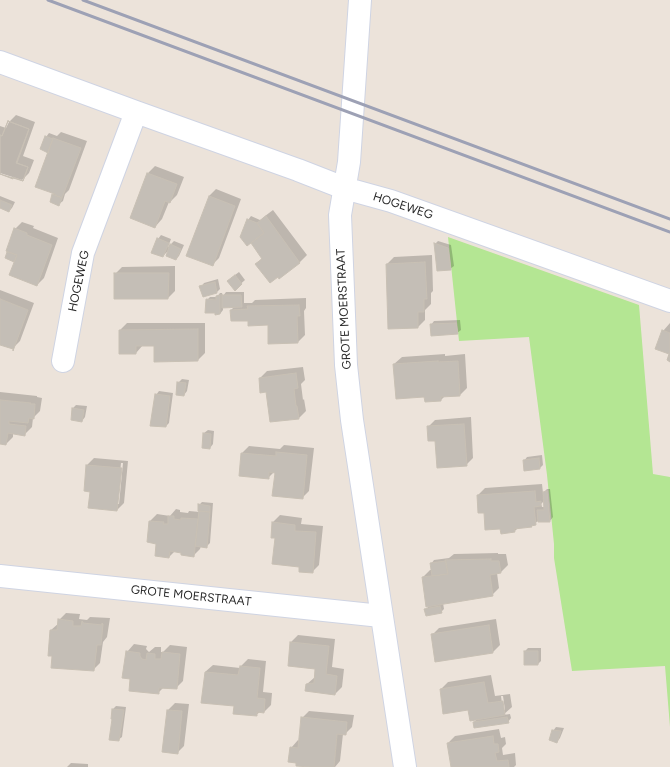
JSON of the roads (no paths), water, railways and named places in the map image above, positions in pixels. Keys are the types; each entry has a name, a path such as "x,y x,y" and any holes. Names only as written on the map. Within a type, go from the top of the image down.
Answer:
{"street":[{"name":"GROTE MOERSTRAAT","path":"360,0 349,162 340,215 346,365 352,420 405,767"},
{"name":"HOGEWEG","path":"0,62 344,188 391,201 670,301"},
{"name":"HOGEWEG","path":"63,361 83,253 136,112"},
{"name":"GROTE MOERSTRAAT","path":"0,576 381,616"}],"railway":[{"path":"48,0 670,232"},
{"path":"83,0 670,219"}]}
